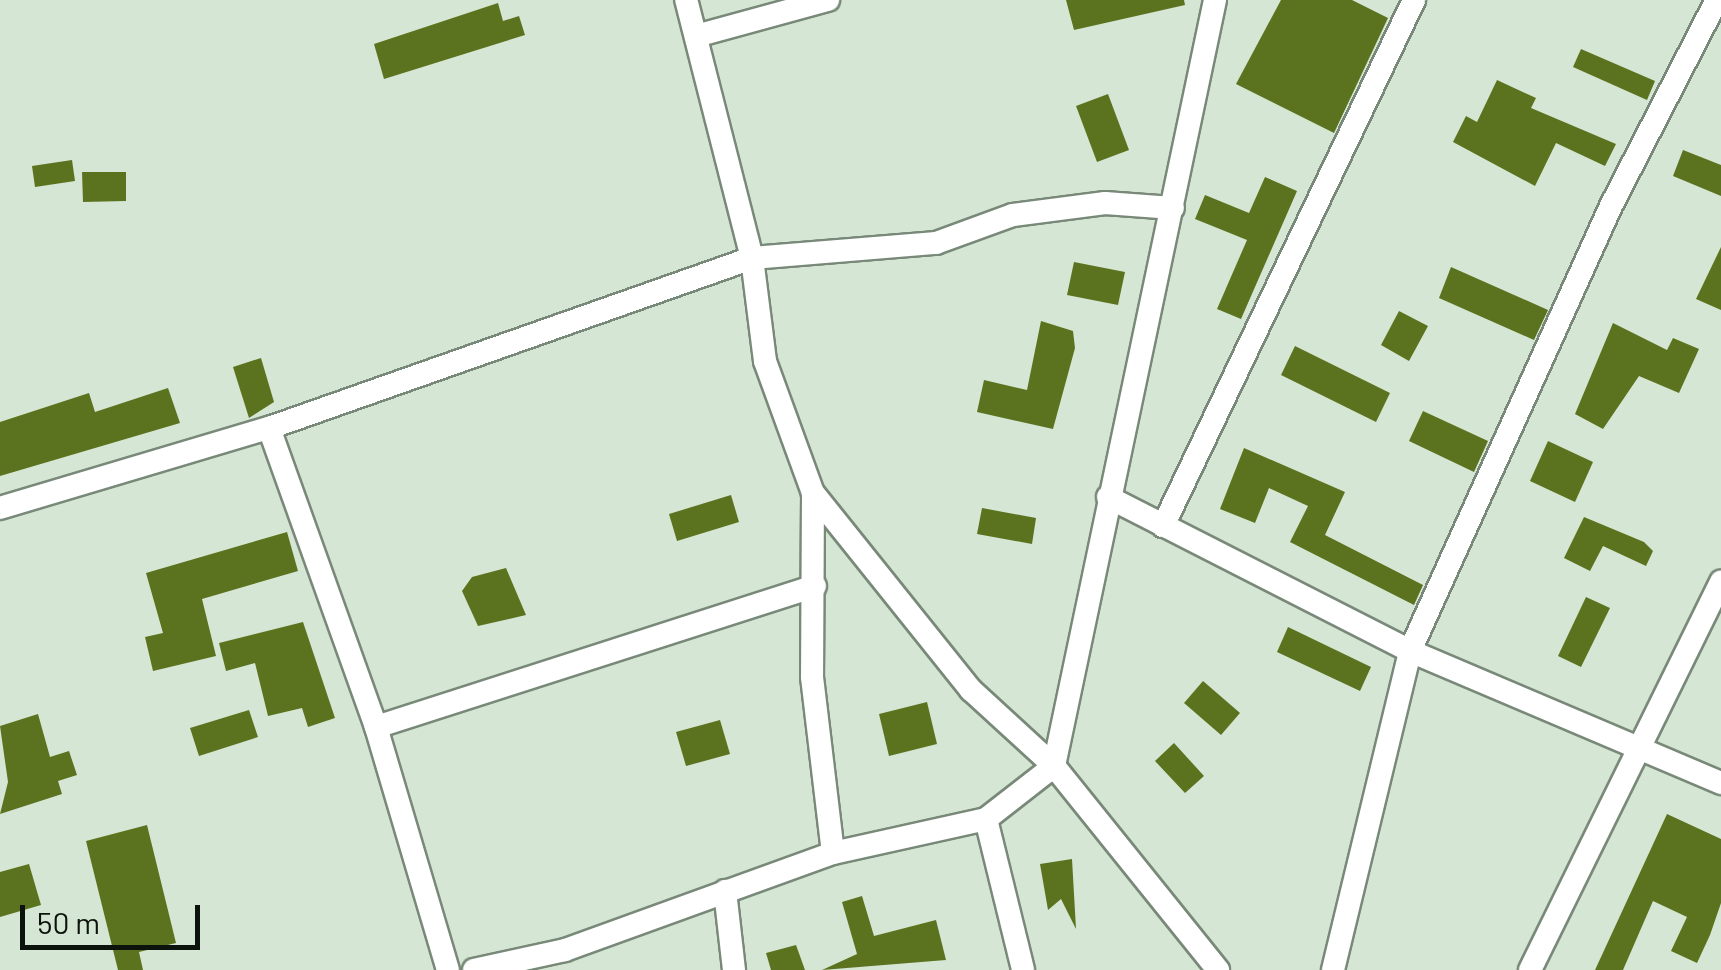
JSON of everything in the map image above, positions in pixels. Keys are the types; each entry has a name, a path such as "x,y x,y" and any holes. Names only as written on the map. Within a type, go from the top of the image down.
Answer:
{"street":[{"path":"686,0 752,258 765,361 813,493 971,690 1054,766 1218,970"},
{"path":"696,36 828,0"},
{"path":"474,970 564,950 832,854 986,818 1054,766 1215,0"},
{"path":"1164,526 1414,0"},
{"path":"1332,970 1410,651 1613,202 1716,0"},
{"path":"0,508 269,428 752,258 936,244 1013,215 1105,202 1173,208"},
{"path":"269,428 376,727 448,970"},
{"path":"813,493 812,677 832,854"},
{"path":"1108,497 1410,651 1721,783"},
{"path":"1530,970 1644,752 1721,581"},
{"path":"376,727 815,586"},
{"path":"986,818 1023,970"},
{"path":"724,891 734,970"}],"building":[{"path":"1066,0 1184,0 1185,5 1074,30"},
{"path":"1281,0 1352,0 1388,18 1334,133 1236,84"},
{"path":"498,3 503,21 519,16 525,35 384,79 374,44"},
{"path":"1581,49 1655,81 1647,100 1573,67"},
{"path":"1497,80 1536,98 1531,108 1616,144 1605,166 1556,143 1535,186 1453,142 1466,116 1477,122"},
{"path":"1108,94 1129,150 1097,162 1076,106"},
{"path":"1683,150 1721,165 1721,196 1673,176"},
{"path":"72,160 75,181 35,187 32,166"},
{"path":"82,172 126,172 126,201 83,202"},
{"path":"1265,177 1297,191 1241,319 1217,309 1247,240 1195,219 1205,195 1249,213"},
{"path":"1721,247 1721,310 1696,299"},
{"path":"1074,262 1125,272 1118,305 1067,295"},
{"path":"1451,267 1548,310 1534,340 1439,298"},
{"path":"1399,311 1428,326 1409,361 1381,345"},
{"path":"1041,321 1073,331 1075,348 1053,429 977,412 984,380 1027,390"},
{"path":"1613,323 1667,350 1673,338 1699,349 1679,393 1639,376 1603,429 1575,414"},
{"path":"1295,346 1390,393 1376,422 1281,375"},
{"path":"261,358 274,402 249,418 233,367"},
{"path":"168,388 180,423 0,476 0,422 89,393 95,412"},
{"path":"1423,411 1488,441 1474,472 1409,441"},
{"path":"1548,441 1593,462 1575,502 1530,481"},
{"path":"1244,448 1345,492 1325,535 1423,585 1414,605 1290,542 1308,506 1269,488 1255,523 1220,509"},
{"path":"731,495 739,522 677,541 669,514"},
{"path":"982,508 1036,518 1032,544 977,534"},
{"path":"1584,517 1644,542 1653,551 1646,566 1603,546 1590,571 1564,558"},
{"path":"287,532 298,571 202,599 216,656 153,671 145,637 163,633 146,573"},
{"path":"506,568 526,615 478,626 462,591 472,577"},
{"path":"1586,597 1610,608 1581,667 1558,656"},
{"path":"303,622 335,718 308,727 302,708 268,716 255,663 226,671 219,643"},
{"path":"1288,627 1371,667 1360,691 1277,652"},
{"path":"1203,681 1240,713 1221,735 1184,703"},
{"path":"927,702 937,744 889,756 879,714"},
{"path":"249,710 258,737 199,756 190,728"},
{"path":"38,714 50,757 69,751 77,775 58,781 62,794 0,814 8,782 0,726"},
{"path":"720,720 730,754 686,766 676,732"},
{"path":"1174,743 1204,776 1185,793 1155,761"},
{"path":"1667,814 1721,839 1721,903 1710,935 1697,963 1671,951 1687,917 1653,901 1623,970 1595,970"},
{"path":"147,825 176,943 139,952 143,970 118,970 86,841"},
{"path":"1072,859 1076,929 1061,899 1048,910 1040,864"},
{"path":"29,864 41,905 0,917 0,872"},
{"path":"862,896 874,936 936,920 946,960 822,970 857,954 842,902"},
{"path":"796,945 805,970 771,970 766,953"}]}
